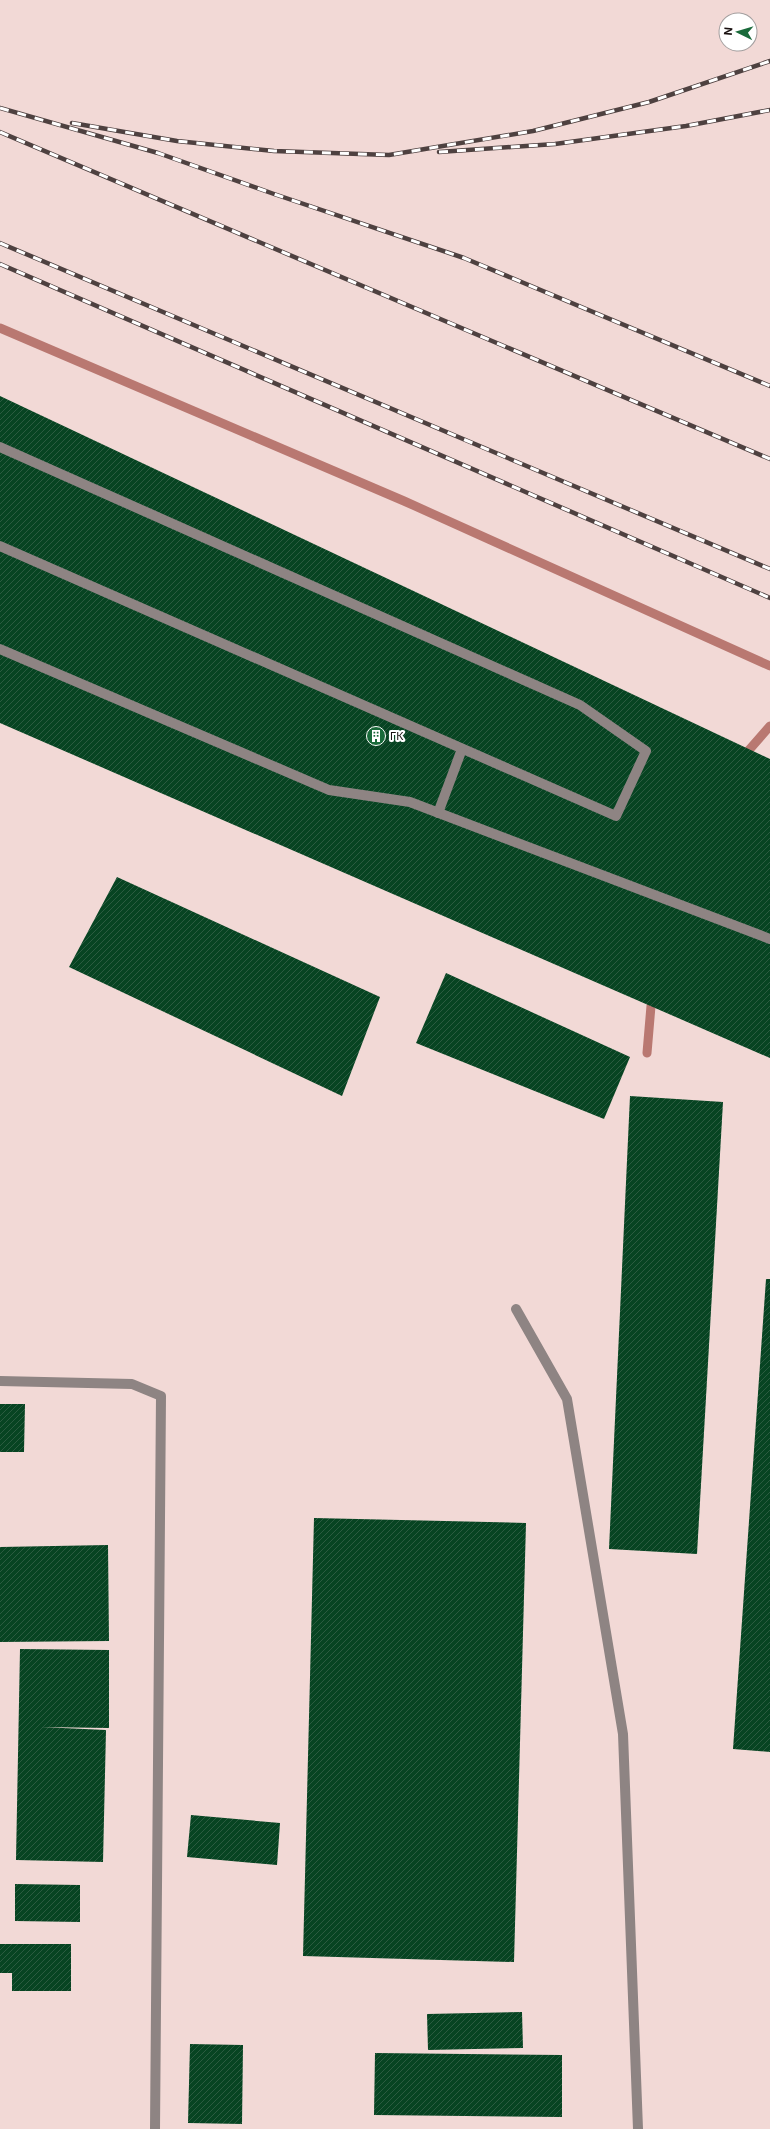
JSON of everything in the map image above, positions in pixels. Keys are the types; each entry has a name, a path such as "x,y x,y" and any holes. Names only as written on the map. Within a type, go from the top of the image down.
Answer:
{"lane":[{"path":"0,447 580,706 646,751 616,816 0,546"},
{"path":"0,648 329,790 410,802 770,939"},
{"path":"438,813 462,749"},
{"path":"516,1309 567,1399 623,1734 638,2129"},
{"path":"0,1381 132,1384 161,1396 155,2129"}],"building":[{"name":"ГК","path":"0,396 770,759 770,1058 0,723"},
{"path":"117,877 380,997 342,1096 69,967"},
{"path":"446,973 630,1057 604,1119 416,1043"},
{"path":"630,1096 723,1102 697,1554 609,1549"},
{"path":"766,1279 770,1279 770,1752 733,1749"},
{"path":"0,1404 25,1404 24,1452 0,1452"},
{"path":"314,1518 526,1523 514,1962 303,1956"},
{"path":"108,1545 109,1641 0,1642 0,1547"},
{"path":"20,1649 109,1650 109,1728 41,1727 106,1730 103,1862 16,1860"},
{"path":"191,1815 280,1823 277,1865 187,1857"},
{"path":"15,1884 80,1885 80,1922 15,1921"},
{"path":"0,1944 71,1944 71,1991 12,1991 12,1973 0,1973"},
{"path":"522,2012 523,2048 428,2050 427,2014"},
{"path":"190,2044 243,2045 242,2124 188,2123"},
{"path":"375,2053 562,2055 562,2117 374,2115"}],"waterway":[{"path":"0,328 404,501 770,666"},
{"path":"749,750 770,726"},
{"path":"647,1053 651,1006"}],"railway":[{"path":"72,123 177,141 274,151 389,155 533,131 649,102 770,61"},
{"path":"0,108 158,153 464,258 770,386"},
{"path":"439,152 555,144 686,126 770,110"},
{"path":"0,132 770,459"},
{"path":"0,243 770,569"},
{"path":"0,264 770,598"}],"place":[{"name":"ГК","path":"376,736"}]}
